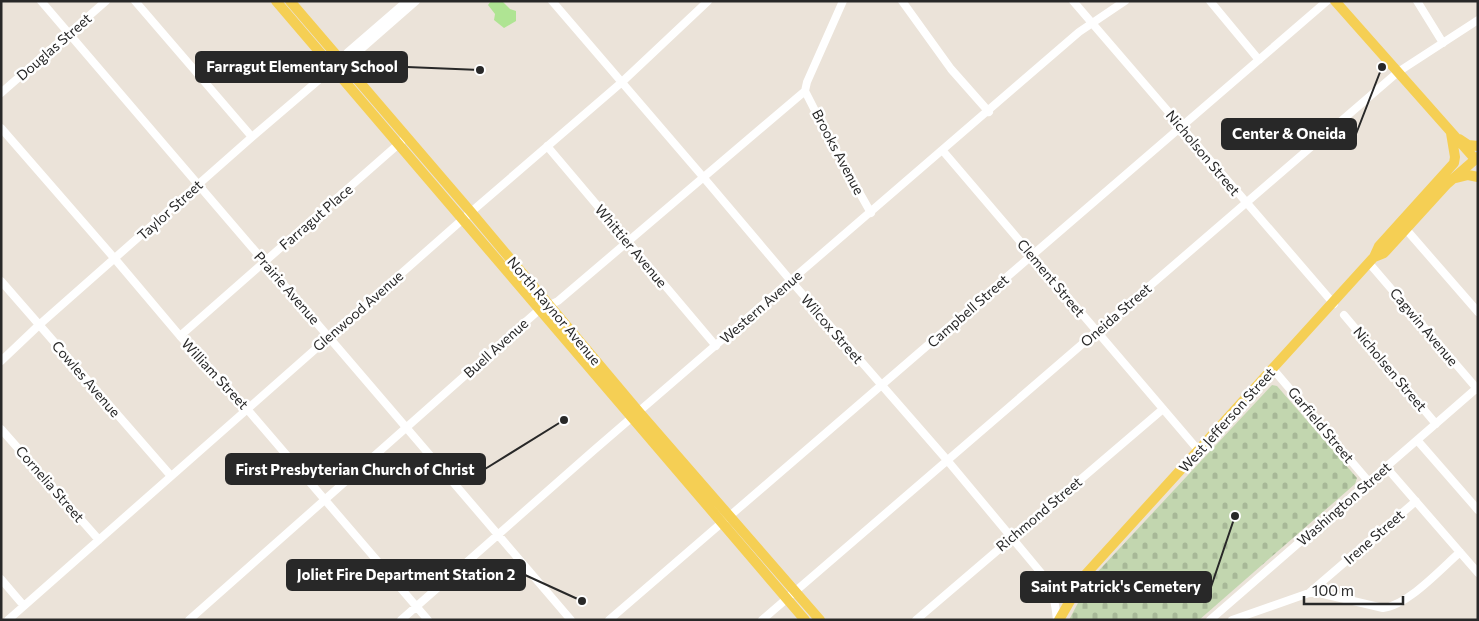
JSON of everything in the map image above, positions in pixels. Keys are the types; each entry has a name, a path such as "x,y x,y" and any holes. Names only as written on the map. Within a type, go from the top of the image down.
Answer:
{"main road":[{"name":"North Raynor Avenue","path":"276,1 373,98 407,137 467,215 544,308 725,518 795,590 820,620"},
{"name":"North Raynor Avenue","path":"290,1 365,105 398,144 467,215"},
{"path":"1335,1 1450,133 1477,160 1453,179 1403,226"},
{"path":"365,105 373,98"},
{"path":"1450,133 1468,145 1478,146"},
{"path":"1403,226 1454,163 1455,157 1450,133"},
{"path":"1453,179 1468,175 1478,177"},
{"name":"West Jefferson Street","path":"1058,620 1085,575 1334,304 1372,260 1379,246 1403,226"},
{"name":"North Raynor Avenue","path":"725,518 805,620"}],"street":[{"name":"Prairie Avenue","path":"41,1 197,186 571,620"},
{"name":"Douglas Street","path":"1,93 106,1"},
{"path":"135,1 252,137"},
{"name":"Taylor Street","path":"1,361 39,325 407,1"},
{"name":"Taylor Street","path":"337,64 352,57 416,1"},
{"name":"Wilcox Street","path":"552,1 947,460 1042,574 1050,586 1055,600 1058,620"},
{"name":"Glenwood Avenue","path":"8,620 467,215 622,82 708,1"},
{"name":"Buell Avenue","path":"189,620 406,427 544,308 558,301 628,243 805,90 806,82 843,1"},
{"path":"902,1 951,69 989,112"},
{"name":"Nicholson Street","path":"1073,1 1334,304"},
{"name":"Western Avenue","path":"401,620 498,534 1093,22 1125,1"},
{"path":"1210,1 1259,60"},
{"name":"Campbell Street","path":"609,620 725,518 1327,1"},
{"path":"1417,1 1443,42"},
{"name":"Oneida Street","path":"762,620 1398,72 1478,20"},
{"name":"Brooks Avenue","path":"805,90 832,144 871,213"},
{"name":"William Street","path":"1,128 116,259 180,336 247,409 428,620"},
{"name":"Farragut Place","path":"180,336 407,137"},
{"name":"Whittier Avenue","path":"547,146 716,346"},
{"name":"Clement Street","path":"943,151 1199,451"},
{"path":"1403,226 1478,312"},
{"name":"Cagwin Avenue","path":"1372,260 1477,389"},
{"name":"Cowles Avenue","path":"1,281 172,476"},
{"name":"Nicholsen Street","path":"1344,315 1436,424"},
{"name":"Garfield Street","path":"1273,369 1369,482"},
{"name":"Washington Street","path":"1210,620 1477,389"},
{"name":"Richmond Street","path":"916,620 1163,409"},
{"name":"Cornelia Street","path":"1,429 99,540"},
{"path":"1417,440 1478,510"},
{"path":"1386,467 1478,573"},
{"name":"Irene Street","path":"1309,593 1416,501"},
{"path":"1222,609 1232,620 1309,593 1319,593 1383,608 1391,608 1400,604 1460,552"},
{"path":"1,579 24,606"}],"green space":[{"path":"491,1 502,1 510,9 516,11 516,21 504,28 494,20 495,14 488,5"},
{"path":"1272,385 1277,386 1357,478 1355,484 1199,620 1069,620 1090,580"}],"place":[{"name":"Center & Oneida","path":"1382,67"},
{"name":"Farragut Elementary School","path":"480,70"},
{"name":"First Presbyterian Church of Christ","path":"564,420"},
{"name":"Saint Patrick's Cemetery","path":"1235,516"},
{"name":"Joliet Fire Department Station 2","path":"582,601"}]}
